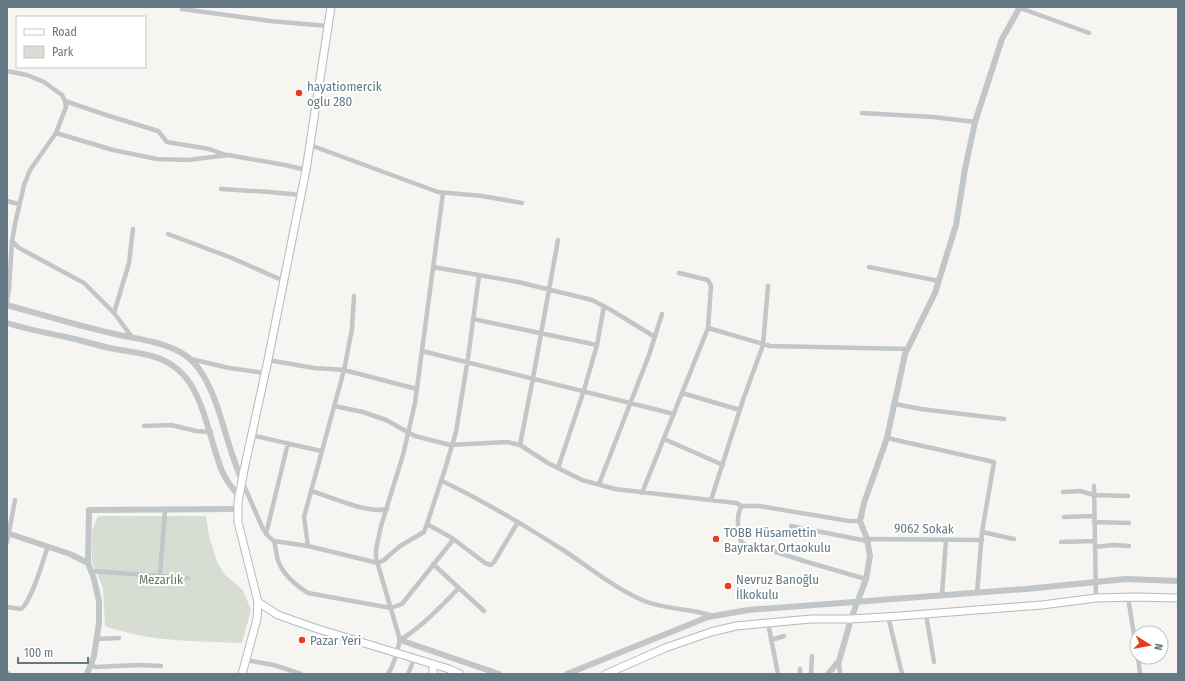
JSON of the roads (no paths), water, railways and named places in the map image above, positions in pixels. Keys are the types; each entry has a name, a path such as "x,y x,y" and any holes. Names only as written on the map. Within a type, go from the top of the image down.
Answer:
{"main road":[{"path":"242,674 257,619 258,602 238,522 239,496 306,170 331,7"},
{"path":"606,674 665,648 711,632 736,626 811,619 851,619 1042,605 1096,598 1178,598"},
{"path":"258,602 278,615 397,654 449,669 460,674"},
{"path":"433,664 433,674"}],"street":[{"path":"840,674 839,661 851,619 866,579 870,556 867,540 860,521 864,503 887,438 905,354 935,293 956,225 965,169 975,122 1002,39 1020,7 1089,33"},
{"path":"182,9 270,21 328,26"},
{"path":"7,71 27,75 44,82 62,95 66,107 56,133 30,170 24,185 12,242 7,302"},
{"path":"65,101 106,116 158,131 167,142 209,149 228,155 306,170"},
{"path":"862,113 933,117 975,122"},
{"path":"56,133 113,150 157,159 188,160 228,155"},
{"path":"310,145 420,187 443,193 482,196 522,203"},
{"path":"221,189 301,195"},
{"path":"388,674 397,654 400,640 376,558 376,550 386,509 409,432 417,389 443,193"},
{"path":"7,201 20,204"},
{"path":"114,313 129,263 133,229"},
{"path":"168,234 232,258 284,281"},
{"path":"520,445 558,240"},
{"path":"12,242 19,248 84,283 114,313 132,337"},
{"path":"869,266 939,281"},
{"path":"433,267 518,282 592,300 655,338"},
{"path":"642,493 708,328 711,286 708,280 679,273"},
{"path":"7,305 96,329 164,345 191,359 203,374 213,395 233,462 266,534 274,541 308,546 378,563 384,560 400,546 424,532 427,524 431,508 442,481 456,432 468,362 479,276"},
{"path":"711,500 763,345 768,286"},
{"path":"308,546 304,517 344,370 350,337 354,296"},
{"path":"558,468 584,390 597,345 604,306"},
{"path":"599,484 655,338 662,314"},
{"path":"473,319 597,345"},
{"path":"7,323 35,331 142,354 162,360 177,368 186,377 195,390 203,407 222,472 239,496"},
{"path":"708,328 770,346 908,349"},
{"path":"350,337 357,337"},
{"path":"422,351 584,390 674,414"},
{"path":"191,359 229,368 265,373"},
{"path":"268,360 314,368 344,370 417,389"},
{"path":"682,393 740,410"},
{"path":"895,404 921,409 1004,419"},
{"path":"334,406 363,412 386,420 415,436 452,445 486,442 507,442 520,445 558,468 582,480 615,489 736,503 742,506 760,506 849,521 860,521"},
{"path":"144,426 171,425 196,431 211,432"},
{"path":"251,435 288,442 322,451"},
{"path":"887,438 994,462 982,532 977,592"},
{"path":"664,439 723,465"},
{"path":"266,534 288,442"},
{"path":"442,481 518,522 617,588 662,606 690,610 714,616"},
{"path":"1094,486 1096,598"},
{"path":"312,491 352,505 380,511 386,509"},
{"path":"1063,492 1080,491 1094,495 1128,496"},
{"path":"7,542 15,500"},
{"path":"742,506 740,509 738,526 741,542 748,546 768,549 866,579"},
{"path":"87,674 91,663 99,623 99,601 94,579 88,563 89,510 238,509"},
{"path":"160,575 165,510"},
{"path":"1064,517 1094,516"},
{"path":"427,524 490,565 494,562 518,522"},
{"path":"1094,522 1129,523"},
{"name":"9062 Sokak","path":"791,526 867,540 982,540"},
{"path":"982,532 1014,539"},
{"path":"8,533 70,554 88,563"},
{"path":"274,541 278,562 282,570 299,588 308,593 391,608 402,604 453,540"},
{"path":"942,595 946,540"},
{"path":"1061,542 1129,546"},
{"path":"7,607 21,610 25,607 32,592 48,546"},
{"path":"433,564 484,611"},
{"path":"91,571 188,578"},
{"path":"567,674 675,630 714,616 748,610 1096,582 1126,580 1178,581"},
{"path":"400,640 430,619 459,588"},
{"path":"1128,597 1132,625"},
{"path":"926,614 934,662"},
{"path":"888,616 902,674"},
{"path":"768,623 778,674"},
{"path":"771,640 784,636"},
{"path":"96,639 119,638"},
{"path":"400,640 499,674"},
{"path":"811,674 812,656"},
{"path":"408,674 414,659"},
{"path":"246,660 274,665 301,674"},
{"path":"828,674 839,661"},
{"path":"91,663 95,667 138,665 161,666"}],"place":[{"name":"hayatiomercik oglu 280","path":"299,93"},
{"name":"TOBB Hüsamettin Bayraktar Ortaokulu","path":"716,539"},
{"name":"Nevruz Banoğlu İlkokulu","path":"728,586"},
{"name":"Pazar Yeri","path":"302,640"}],"park label":[{"name":"Mezarlık","path":"161,579"}]}
